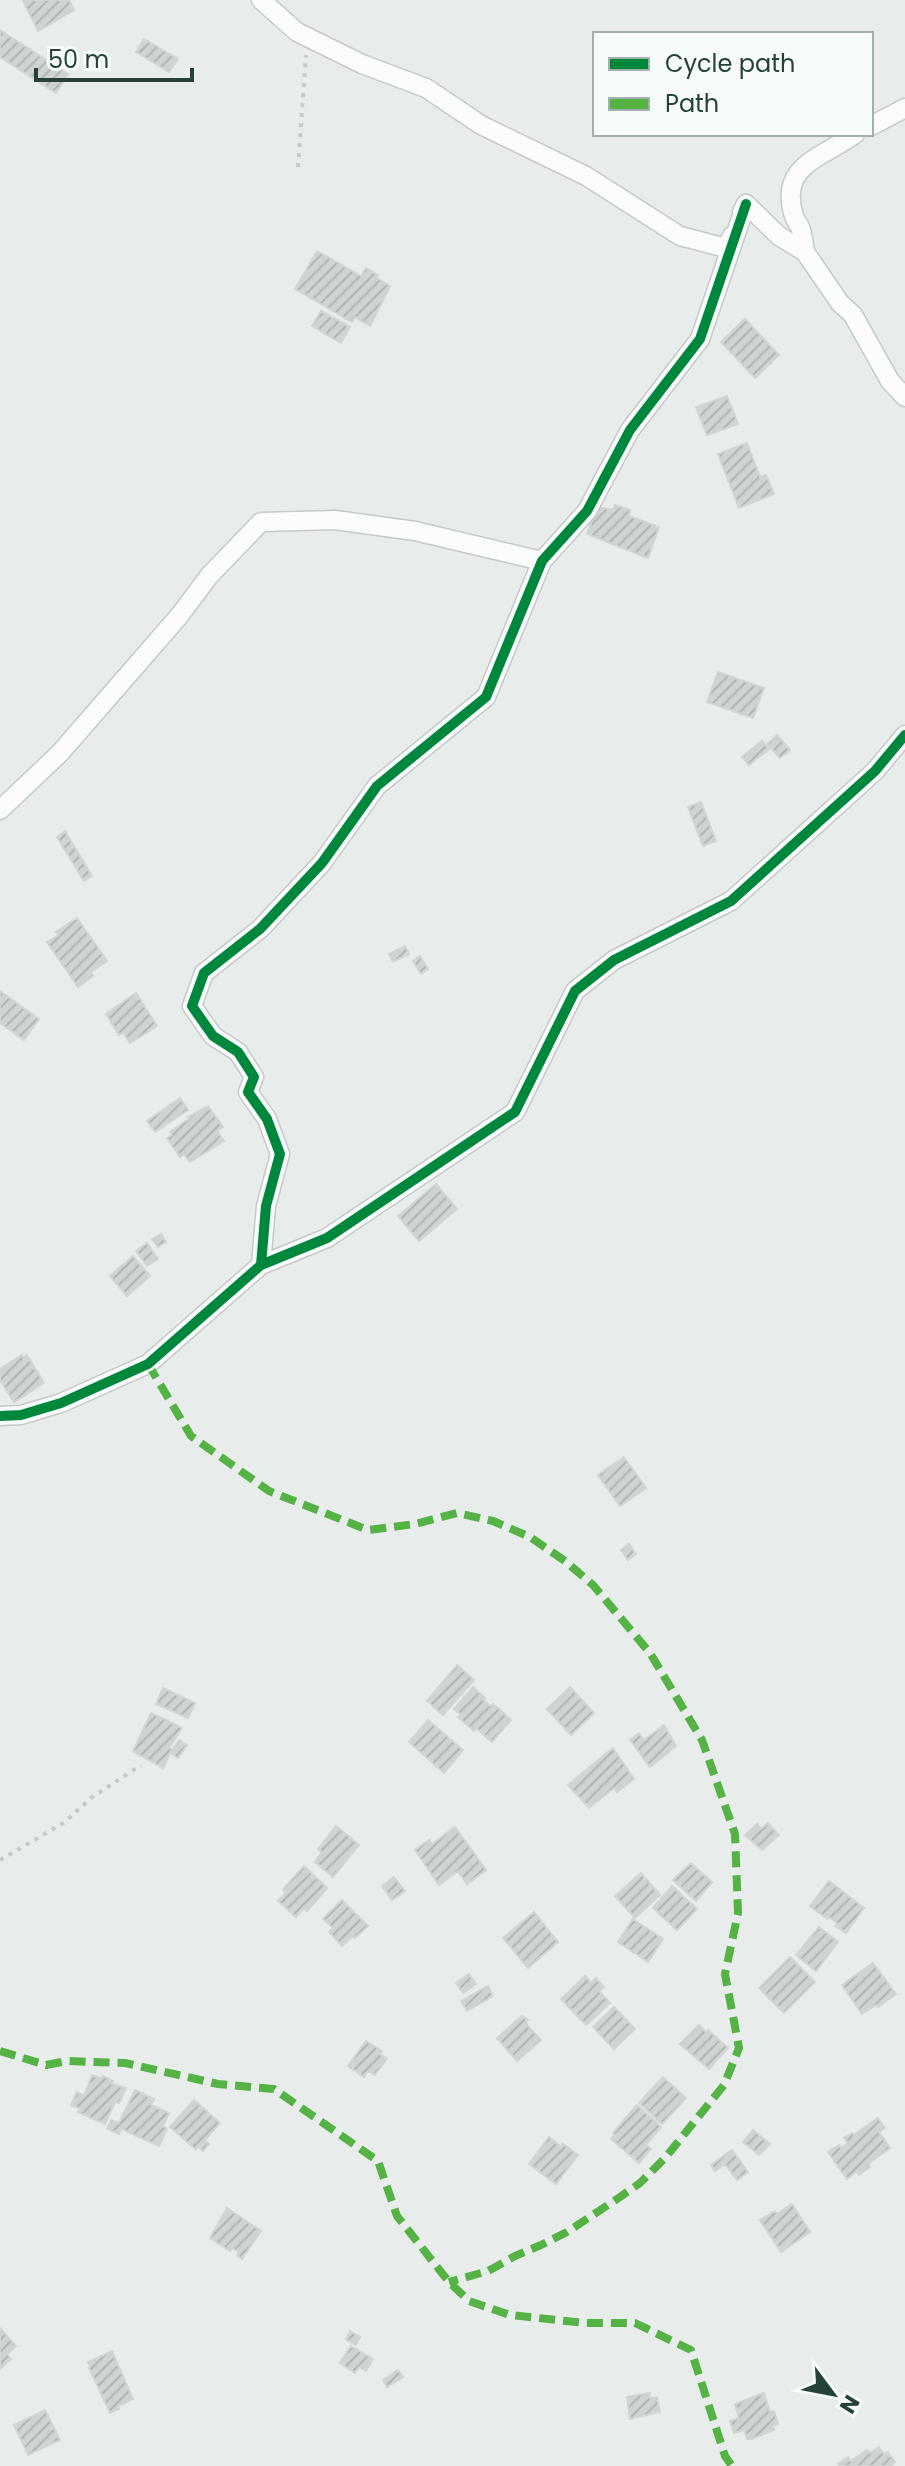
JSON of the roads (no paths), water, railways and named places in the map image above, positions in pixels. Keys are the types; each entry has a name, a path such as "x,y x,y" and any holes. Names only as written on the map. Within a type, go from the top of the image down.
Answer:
{"street":[{"path":"261,0 297,32 362,64 426,88 481,125 586,176 680,236 726,248 746,204"},
{"path":"873,125 905,108"},
{"path":"805,252 789,192 793,180 807,163 852,136"},
{"path":"746,204 779,236 805,252 840,303 853,315 890,381 905,397"},
{"path":"261,1265 266,1206 280,1154 267,1119 248,1092 254,1077 238,1052 213,1036 192,1006 204,973 260,929 322,863 377,786 486,697 542,561 587,511 630,430 700,339 746,204"},
{"path":"0,810 79,732 180,615 209,576 261,522 335,520 415,531 542,561"},
{"path":"0,1427 21,1415 61,1403 148,1364 261,1265 327,1238 515,1112 575,991 614,960 731,901 875,771 905,735"},
{"path":"0,1416 21,1415"}]}
